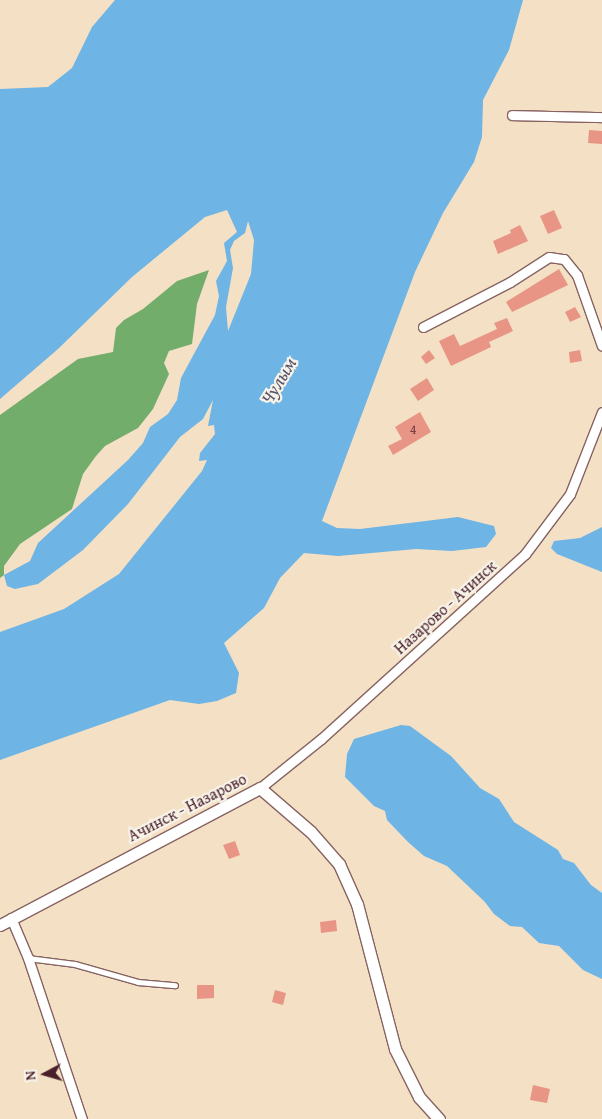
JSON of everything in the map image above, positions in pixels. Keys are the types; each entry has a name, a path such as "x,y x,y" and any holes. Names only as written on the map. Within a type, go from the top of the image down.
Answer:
{"street":[{"path":"512,115 602,117"},
{"path":"423,327 510,282 549,257 564,259 577,275 602,346"},
{"name":"Назарово - Ачинск","path":"260,788 321,739 525,554 570,494 602,412"},
{"name":"Ачинск - Назарово","path":"0,925 260,788 311,832 339,864 357,904 395,1048 419,1097 439,1119"},
{"path":"11,918 28,958 82,1119"}],"lane":[{"path":"28,958 75,964 138,982 175,985"}],"green space":[{"path":"209,270 197,304 192,344 169,351 164,363 169,374 153,409 138,428 105,446 83,474 72,509 20,544 4,566 4,575 0,578 0,415 78,359 113,352 116,328 124,320 143,309 177,281"}],"water":[{"name":"Чулым","path":"115,0 523,0 509,50 483,100 482,137 474,162 443,213 415,272 322,521 337,528 360,529 458,517 494,526 496,534 486,547 452,551 416,549 338,556 304,553 280,578 264,608 224,643 239,673 236,693 217,701 199,704 170,700 0,760 0,632 64,609 119,574 202,471 207,460 199,461 200,453 215,434 214,425 208,426 213,400 203,419 180,437 128,504 83,550 38,584 15,589 7,586 4,575 30,561 38,543 128,460 143,443 150,427 168,414 177,400 181,378 215,315 219,296 216,281 227,261 224,243 237,232 227,210 205,217 132,277 58,349 0,399 0,89 48,87 72,68 92,27","holes":["248,221 254,240 251,274 228,331 226,307 233,268 230,250 234,241 245,233"]},
{"path":"602,527 602,572 557,554 551,548 554,541 580,538"},
{"path":"401,725 410,726 451,756 480,788 499,799 514,822 558,850 563,859 574,863 591,885 602,893 602,979 583,970 559,946 539,943 522,927 510,926 494,914 485,902 447,866 424,856 408,842 387,820 385,811 374,806 345,777 347,754 354,739"}],"building":[{"path":"589,130 602,131 602,144 588,143"},
{"path":"554,210 562,228 548,234 540,216"},
{"path":"520,225 528,241 498,254 493,241 511,233 510,230"},
{"path":"559,269 568,285 512,312 506,302"},
{"path":"575,307 581,317 570,322 565,312"},
{"path":"507,318 513,331 489,342 491,347 451,366 439,341 454,334 460,346 497,329 494,323"},
{"path":"429,350 435,358 426,364 421,357"},
{"path":"580,350 582,361 570,363 569,352"},
{"path":"427,378 434,390 418,401 410,389"},
{"path":"420,412 431,432 393,455 388,446 402,439 395,427"},
{"path":"235,841 240,855 229,859 223,845"},
{"path":"336,920 337,931 321,933 320,922"},
{"path":"197,985 214,985 214,998 197,999"},
{"path":"275,990 286,993 283,1005 272,1002"},
{"path":"533,1085 550,1089 547,1103 530,1100"}]}
